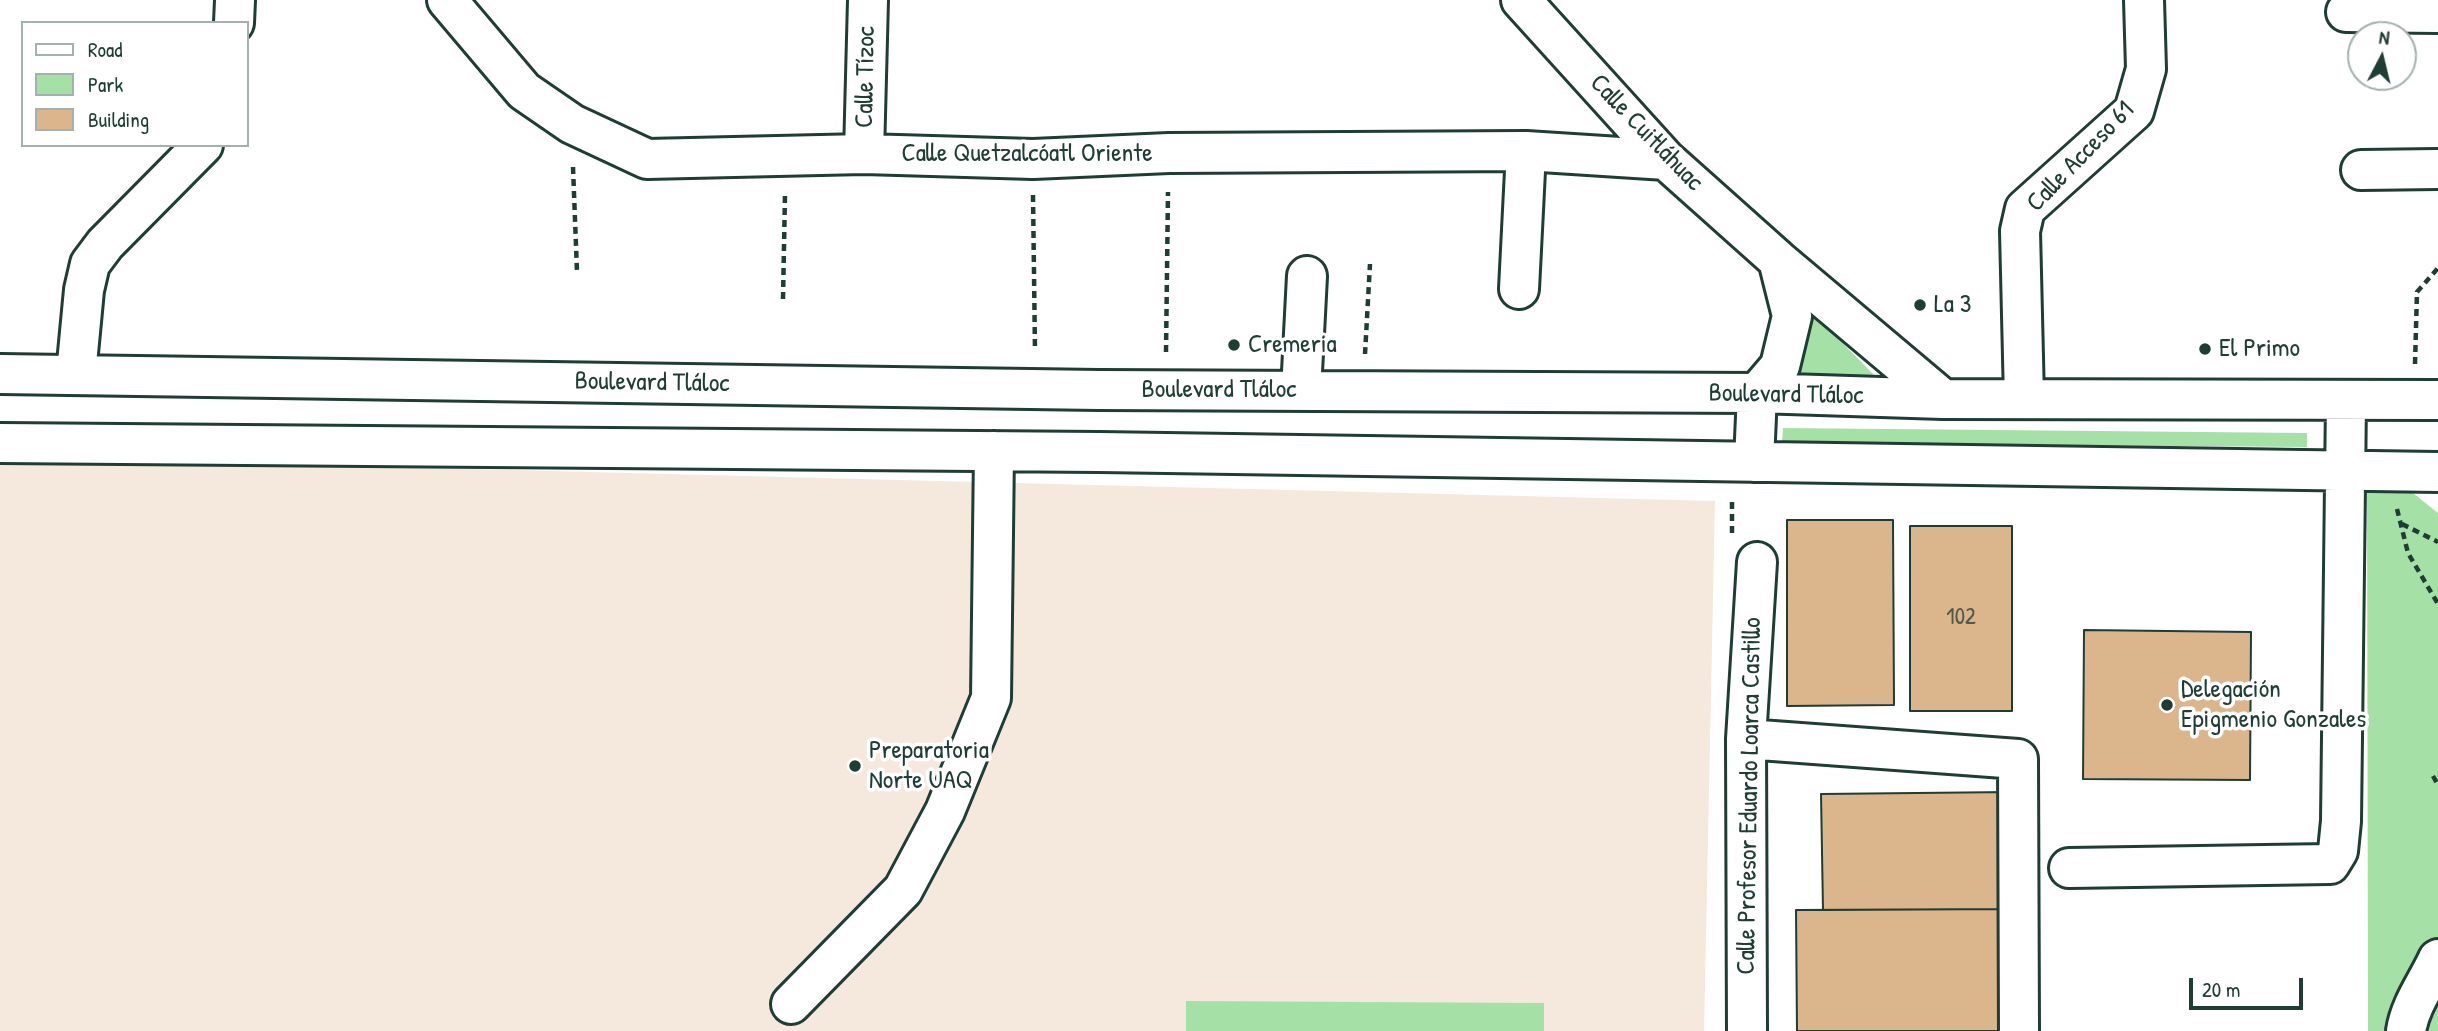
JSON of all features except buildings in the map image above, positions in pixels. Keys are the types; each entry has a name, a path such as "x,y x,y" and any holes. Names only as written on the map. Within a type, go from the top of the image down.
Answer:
{"street":[{"path":"234,0 234,21"},
{"name":"Calle Quetzalcóatl Oriente","path":"447,0 524,91 572,124 648,159 786,158 864,154 1033,159 1169,153 1526,151 1666,160"},
{"name":"Calle Tízoc","path":"864,154 867,0"},
{"name":"Calle Cuitláhuac","path":"1521,0 1666,160 1778,260 1943,399"},
{"name":"Calle Acceso 61","path":"2024,399 2020,231 2025,209 2134,111 2146,69 2144,0"},
{"path":"2346,12 2438,13"},
{"path":"76,374 84,290 90,264 105,244 201,147"},
{"path":"1519,289 1526,151"},
{"path":"2361,170 2438,169"},
{"path":"1754,462 1757,393 1780,366 1792,316 1778,260"},
{"path":"1301,391 1307,276"},
{"name":"Boulevard Tláloc","path":"0,374 1035,389 1757,393 1943,399 2426,400"},
{"path":"2069,868 2330,864 2338,851 2341,821 2346,400"},
{"path":"0,443 994,451 2436,473"},
{"path":"791,1004 903,890 945,811 991,698 994,451"},
{"name":"Calle Profesor Eduardo Loarca Castillo","path":"1747,1031 1746,739 1757,562"},
{"path":"1746,739 2018,759 2019,1031"},
{"path":"2406,1031 2409,1014 2426,988 2438,959"}],"path":[{"path":"572,124 576,272"},
{"path":"1165,390 1169,153"},
{"path":"783,299 786,158"},
{"path":"1033,159 1035,389"},
{"path":"1362,391 1370,264"},
{"path":"2426,400 2417,292 2438,268"},
{"path":"2438,542 2401,523 2408,553 2438,604"},
{"path":"2433,776 2438,785"}],"shaded area":[{"name":"Preparatoria Norte UAQ","path":"0,459 1715,501 1704,1031 0,1031"}],"green space":[{"path":"1804,304 1879,380 1783,377"},
{"path":"1783,428 2307,433 2307,447 1782,443"},
{"path":"2367,473 2388,473 2438,513 2438,1031 2368,1031"},
{"path":"1186,1001 1544,1003 1544,1031 1186,1031"}],"place":[{"name":"La 3","path":"1920,305"},
{"name":"Cremeria","path":"1234,345"},
{"name":"El Primo","path":"2205,349"},
{"name":"Delegación Epigmenio Gonzales","path":"2167,705"},
{"name":"Preparatoria Norte UAQ","path":"855,766"}]}
